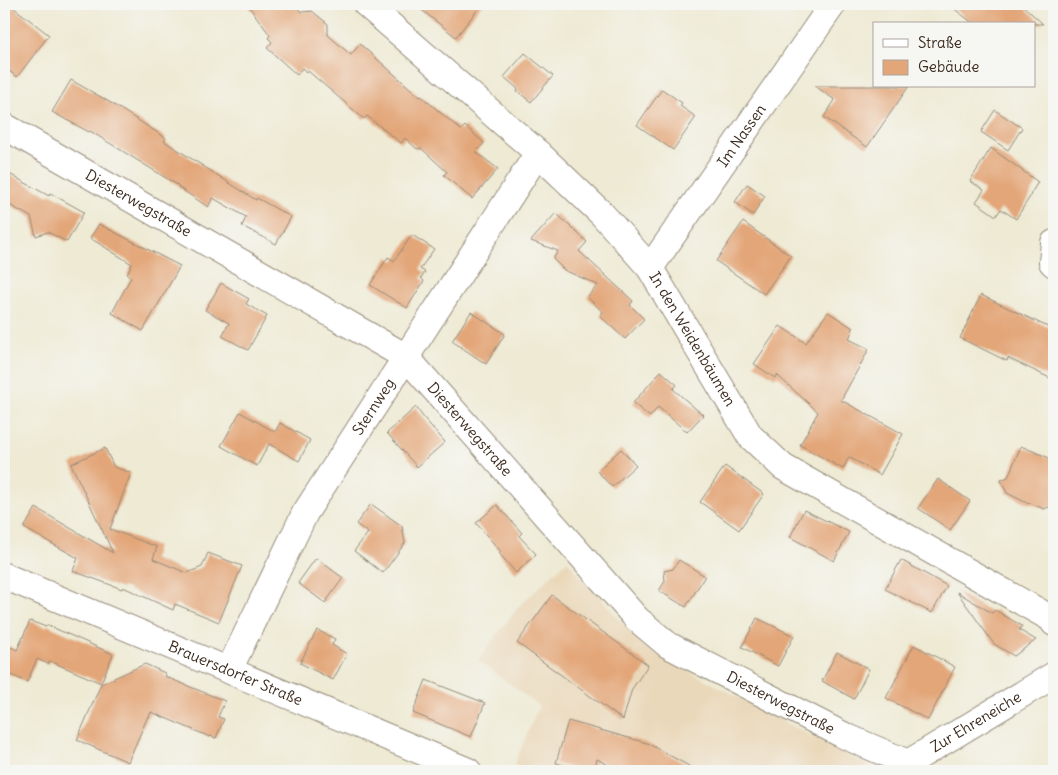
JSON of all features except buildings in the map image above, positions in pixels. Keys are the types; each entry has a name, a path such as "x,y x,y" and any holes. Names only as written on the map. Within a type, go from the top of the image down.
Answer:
{"street":[{"name":"In den Weidenbäumen","path":"366,4 538,153 602,214 650,268 750,436 782,467 1052,620 1054,623"},
{"name":"Im Nassen","path":"650,268 833,4"},
{"name":"Diesterwegstraße","path":"4,126 406,357 637,619 668,645 904,767"},
{"name":"Sternweg","path":"228,670 305,513 538,153"},
{"path":"1054,243 1052,262 1054,264"},
{"name":"Brauersdorfer Straße","path":"4,576 468,771"},
{"name":"Zur Ehreneiche","path":"904,767 1054,675"}],"shaded area":[{"path":"567,561 645,648 866,765 868,771 529,771 514,765 539,706 478,660 518,607"}]}
